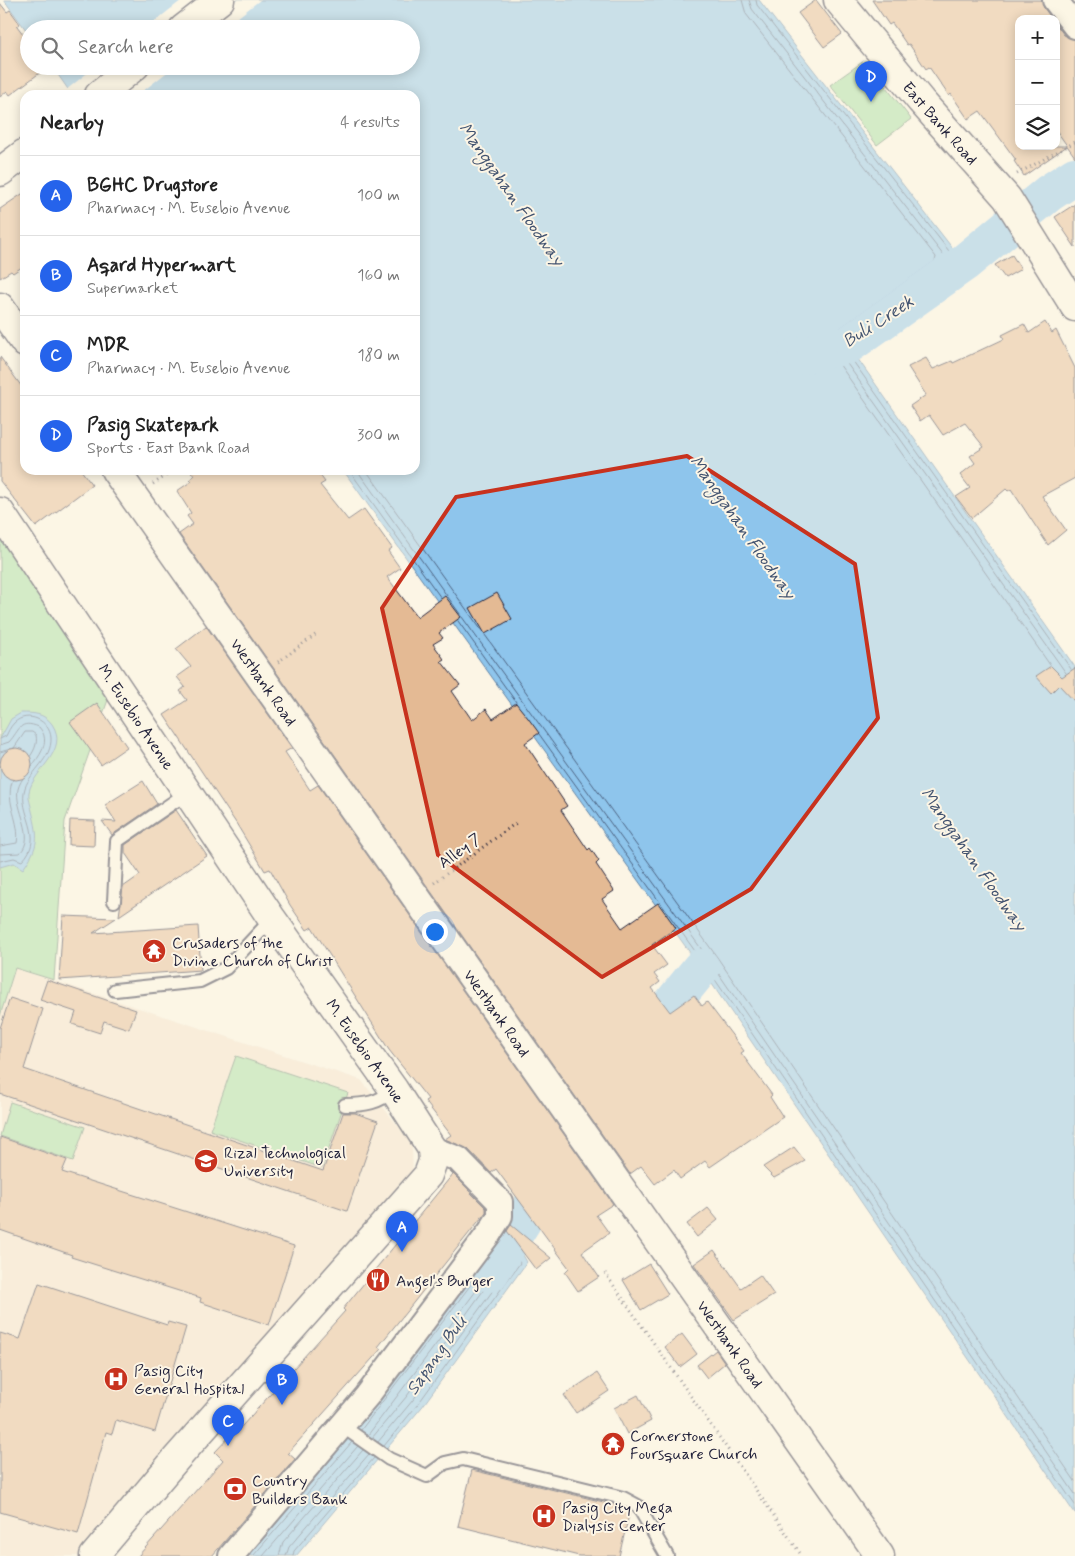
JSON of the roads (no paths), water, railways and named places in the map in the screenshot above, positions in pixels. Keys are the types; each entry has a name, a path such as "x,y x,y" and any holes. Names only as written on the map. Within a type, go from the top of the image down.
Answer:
{"street":[{"path":"195,20 220,0"},
{"name":"East Bank Road","path":"838,0 915,94 1002,192 1035,241 1075,307"},
{"path":"1055,0 1075,26"},
{"path":"105,90 125,75"},
{"path":"0,172 20,157"},
{"path":"0,307 20,336"},
{"name":"Westbank Road","path":"119,475 880,1556"},
{"name":"M. Eusebio Avenue","path":"0,512 272,919 394,1090 432,1149"},
{"path":"94,1556 176,1459 428,1175 433,1161 432,1149 458,1159 500,1202 500,1216 344,1427 231,1556"}],"lane":[{"path":"114,900 117,841 187,793"},
{"path":"115,990 200,981 226,968 272,919"},
{"path":"345,1105 366,1105 380,1101 394,1090"},
{"path":"344,1427 389,1459 427,1476 445,1463 463,1459 622,1498 638,1506 667,1556"}],"water":[{"name":"Manggahan Floodway","path":"4,0 759,0 964,263 848,345 1075,667 1075,1514 701,968 347,475 420,475 420,90 69,90 58,75 420,75 420,20 20,20 20,22"},
{"path":"21,713 38,714 49,720 56,734 57,743 54,752 32,784 29,792 36,828 36,841 35,848 23,869 14,863 0,867 0,739 11,719"},
{"path":"504,1223 527,1262 422,1407 296,1556 239,1556"}],"waterway":[{"name":"Buli Creek","path":"797,356 848,345 964,263 1049,193 1075,176"},
{"name":"Sapang Buli","path":"652,1049 666,1039 658,1021 701,968"},
{"name":"Sapang Buli","path":"490,1273 542,1190 536,1182 581,1147"}],"place":[{"name":"Pasig Skatepark","path":"871,102"},
{"name":"Crusaders of the Divine Church of Christ","path":"154,951"},
{"name":"Rizal Technological University","path":"206,1161"},
{"name":"BGHC Drugstore","path":"402,1252"},
{"name":"Angel's Burger","path":"378,1280"},
{"name":"Pasig City General Hospital","path":"116,1379"},
{"name":"Aqard Hypermart","path":"282,1405"},
{"name":"Cornerstone Foursquare Church","path":"613,1444"},
{"name":"MDR","path":"228,1446"},
{"name":"Country Builders Bank","path":"235,1489"},
{"name":"Pasig City Mega Dialysis Center","path":"544,1516"}]}
